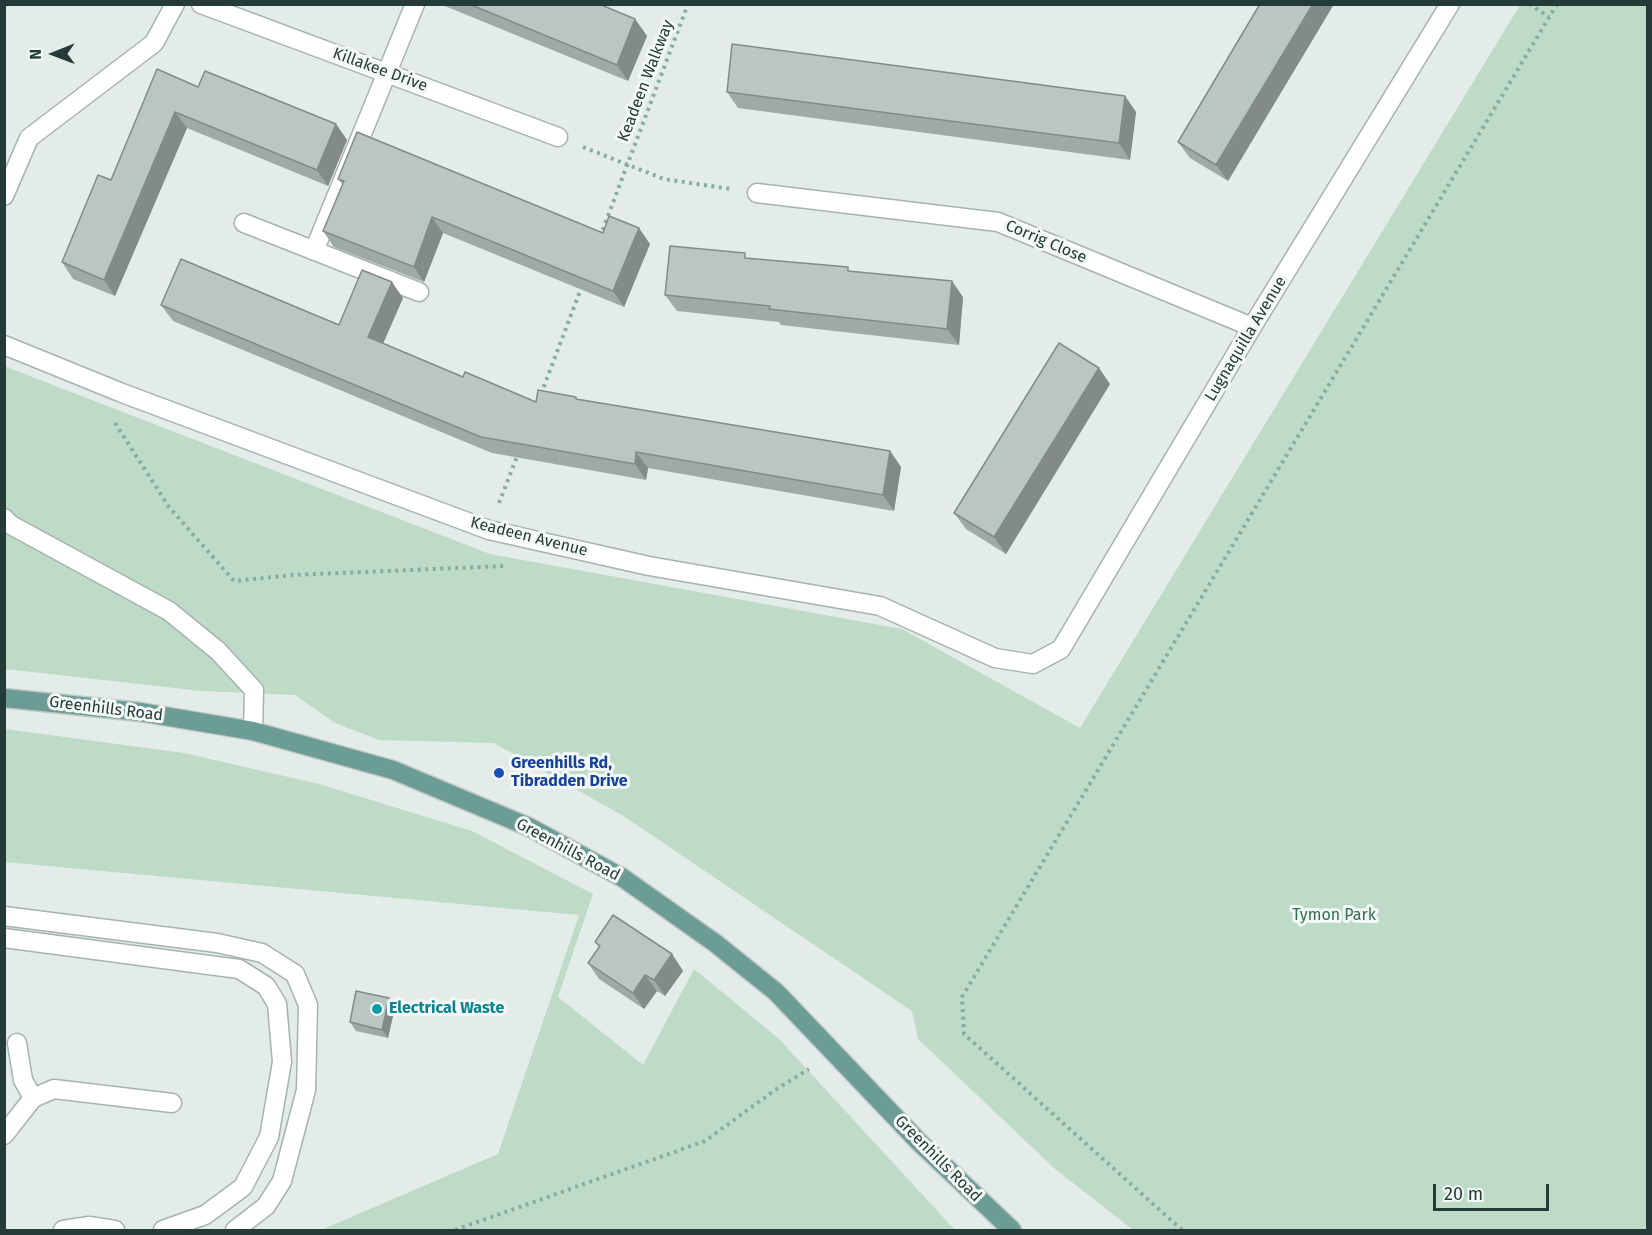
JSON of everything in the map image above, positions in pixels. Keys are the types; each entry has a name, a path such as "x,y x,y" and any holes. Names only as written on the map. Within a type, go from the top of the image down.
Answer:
{"main road":[{"name":"Greenhills Road","path":"4,698 140,712 253,731 393,770 529,828 623,878 715,943 776,992 927,1149 1012,1230"}],"street":[{"path":"4,196 29,138 154,43 175,4"},
{"name":"Killakee Drive","path":"201,4 558,137"},
{"path":"314,251 415,4"},
{"name":"Lugnaquilla Avenue","path":"1033,664 1061,649 1252,327 1450,4"},
{"name":"Corrig Close","path":"749,192 998,222 1252,327"},
{"path":"244,224 419,292"},
{"name":"Keadeen Avenue","path":"4,345 122,393 489,530 649,566 880,606 995,658 1033,664"},
{"path":"4,518 11,525 169,611 218,651 254,690 253,731"},
{"path":"4,916 217,943 262,953 295,974 308,1005 306,1090 282,1180 266,1206 235,1230"},
{"path":"4,938 239,969 266,986 278,1004 282,1062 269,1137 243,1187 205,1215 163,1230"},
{"path":"17,1042 22,1080 33,1098"},
{"path":"4,1135 33,1098 54,1089 172,1103"},
{"path":"63,1230 89,1226 115,1230"}],"path":[{"name":"Keadeen Walkway","path":"598,244 688,4"},
{"path":"1529,4 1549,17"},
{"path":"1182,1230 964,1034 962,997 1557,4"},
{"name":"Keadeen Walkway","path":"579,146 664,179 749,192"},
{"path":"539,398 585,277"},
{"path":"112,418 169,507 234,581 292,574 506,566"},
{"path":"498,504 522,442"},
{"path":"454,1230 705,1141 775,1090 810,1069"}],"green space":[{"name":"Tymon Park","path":"1520,5 1647,5 1647,1230 1133,1230 1054,1168 918,1039 912,1011 625,817 494,743 379,740 335,723 295,695 201,691 5,669 4,366 490,554 902,629 1080,728"},
{"path":"5,729 184,753 319,784 472,831 593,894 558,997 643,1065 694,969 778,1038 955,1230 321,1230 498,1154 579,915 5,862"}],"building":[{"path":"469,4 599,4 635,19 617,65"},
{"path":"1260,4 1313,4 1216,165 1178,142"},
{"path":"732,44 1125,96 1119,143 727,92"},
{"path":"157,69 198,87 205,71 336,124 317,170 175,112 104,280 62,262 98,175 111,180"},
{"path":"357,132 603,233 609,216 639,228 613,291 432,217 414,267 323,231 344,181 338,179"},
{"path":"670,246 745,253 745,258 848,267 848,271 952,281 947,329 665,295"},
{"path":"181,259 339,325 362,270 392,282 368,337 463,377 465,372 536,402 538,390 576,397 576,399 890,451 883,495 636,452 635,464 481,437 161,305"},
{"path":"1059,343 1099,368 994,537 954,513"},
{"path":"613,915 672,954 654,980 645,975 633,993 588,963 600,946 595,942"},
{"path":"356,991 389,998 382,1030 350,1022"}],"place":[{"name":"Greenhills Rd, Tibradden Drive","path":"499,773"},
{"name":"Electrical Waste","path":"377,1009"}]}
